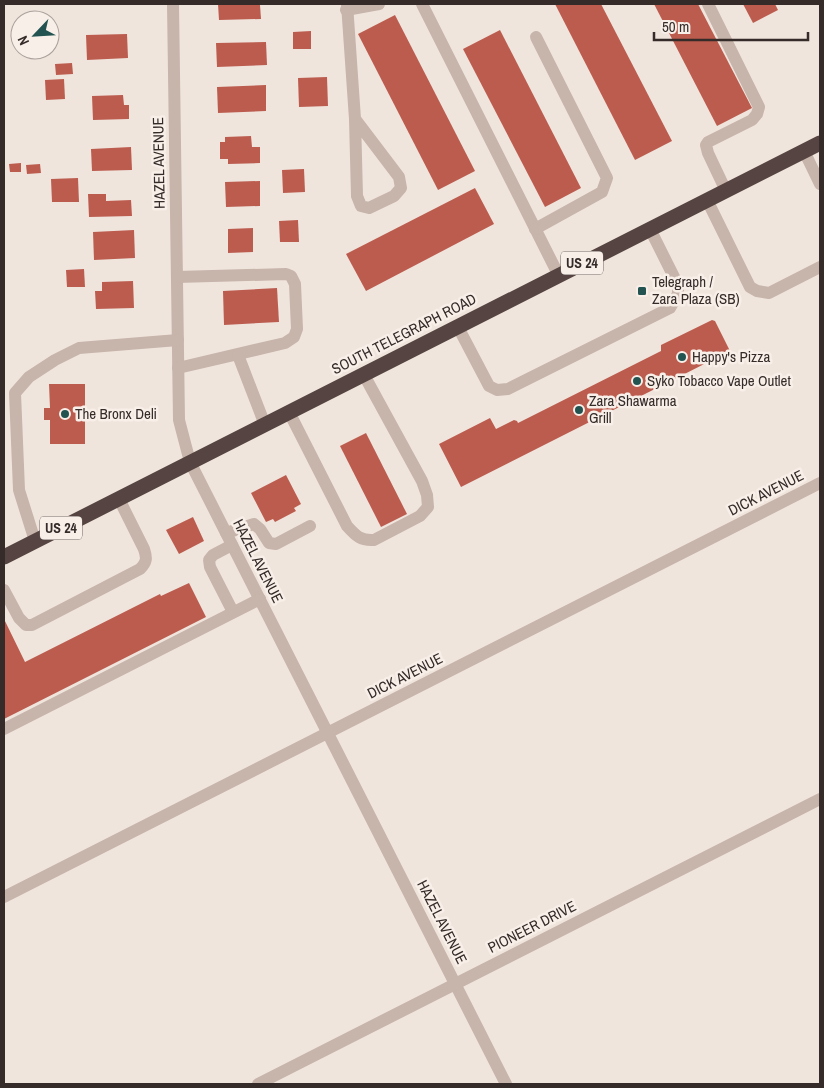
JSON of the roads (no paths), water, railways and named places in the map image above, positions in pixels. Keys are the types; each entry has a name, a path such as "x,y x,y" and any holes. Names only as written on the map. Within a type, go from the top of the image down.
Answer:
{"highway":[{"name":"SOUTH TELEGRAPH ROAD","path":"4,557 820,143"}],"street":[{"name":"HAZEL AVENUE","path":"172,4 179,420 190,462 506,1084"},
{"path":"355,119 399,177 401,188 394,196 369,208 361,206 357,196 355,119 347,7 379,4"},
{"path":"422,4 559,276"},
{"path":"708,4 759,107 757,114 752,120 708,142 706,145 726,191"},
{"path":"535,229 602,192 607,178 536,37"},
{"path":"804,151 820,184"},
{"path":"707,200 750,287 757,292 769,293 820,267"},
{"path":"458,327 489,386 497,390 508,389 670,308 678,294 678,285 650,229"},
{"path":"177,277 286,274 292,276 295,284 297,329 294,337 285,343 178,368"},
{"path":"34,542 19,490 16,393 30,377 54,360 79,348 178,340"},
{"path":"238,355 264,425"},
{"path":"289,412 347,526 358,538 366,541 374,540 420,516 428,506 427,495 422,481 364,375"},
{"name":"DICK AVENUE","path":"4,897 820,483"},
{"path":"4,590 20,618 26,624 32,625 140,569 145,564 144,549 119,499"},
{"path":"226,533 254,524 260,529 269,543 276,544 310,526"},
{"path":"232,545 213,555 209,560 210,567 233,612"},
{"path":"4,729 260,599"},
{"name":"PIONEER DRIVE","path":"258,1084 820,799"}],"place":[{"name":"Telegraph / Zara Plaza (SB)","path":"642,291"},
{"name":"Happy's Pizza","path":"682,357"},
{"name":"Syko Tobacco Vape Outlet","path":"637,381"},
{"name":"Zara Shawarma Grill","path":"579,410"},
{"name":"The Bronx Deli","path":"65,414"}]}
